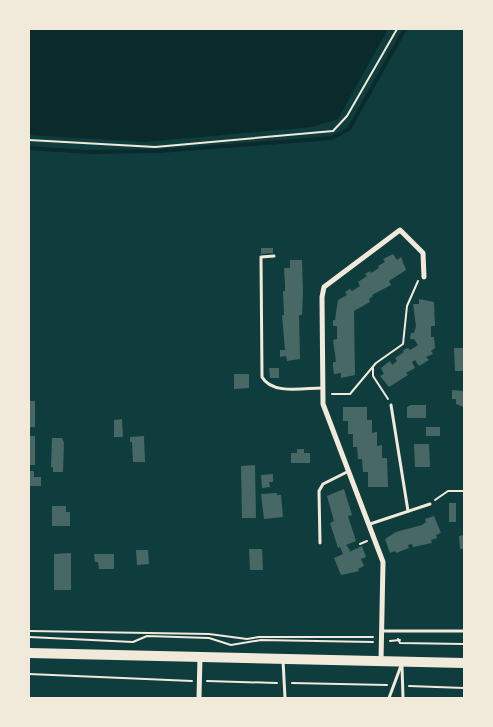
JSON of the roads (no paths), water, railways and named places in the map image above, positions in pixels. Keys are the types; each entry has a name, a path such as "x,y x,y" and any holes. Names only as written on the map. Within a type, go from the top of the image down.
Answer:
{"main road":[{"path":"29,653 464,663"}],"street":[{"path":"381,662 383,562 325,411 322,388 324,287 400,230 423,253 424,276"},
{"path":"199,698 200,658"}],"lane":[{"path":"274,256 261,256 262,378 266,385 273,388 322,388"},
{"path":"392,405 408,511"},
{"path":"320,543 319,491 323,484 349,471"},
{"path":"370,524 430,504"},
{"path":"382,637 464,631"},
{"path":"283,660 285,698"},
{"path":"389,698 402,663"},
{"path":"402,663 403,698"}],"water":[{"path":"29,29 388,29 338,119 312,127 145,142 29,135"}],"waterway":[{"path":"29,148 89,152 160,151 332,138 349,129 405,29"}]}
